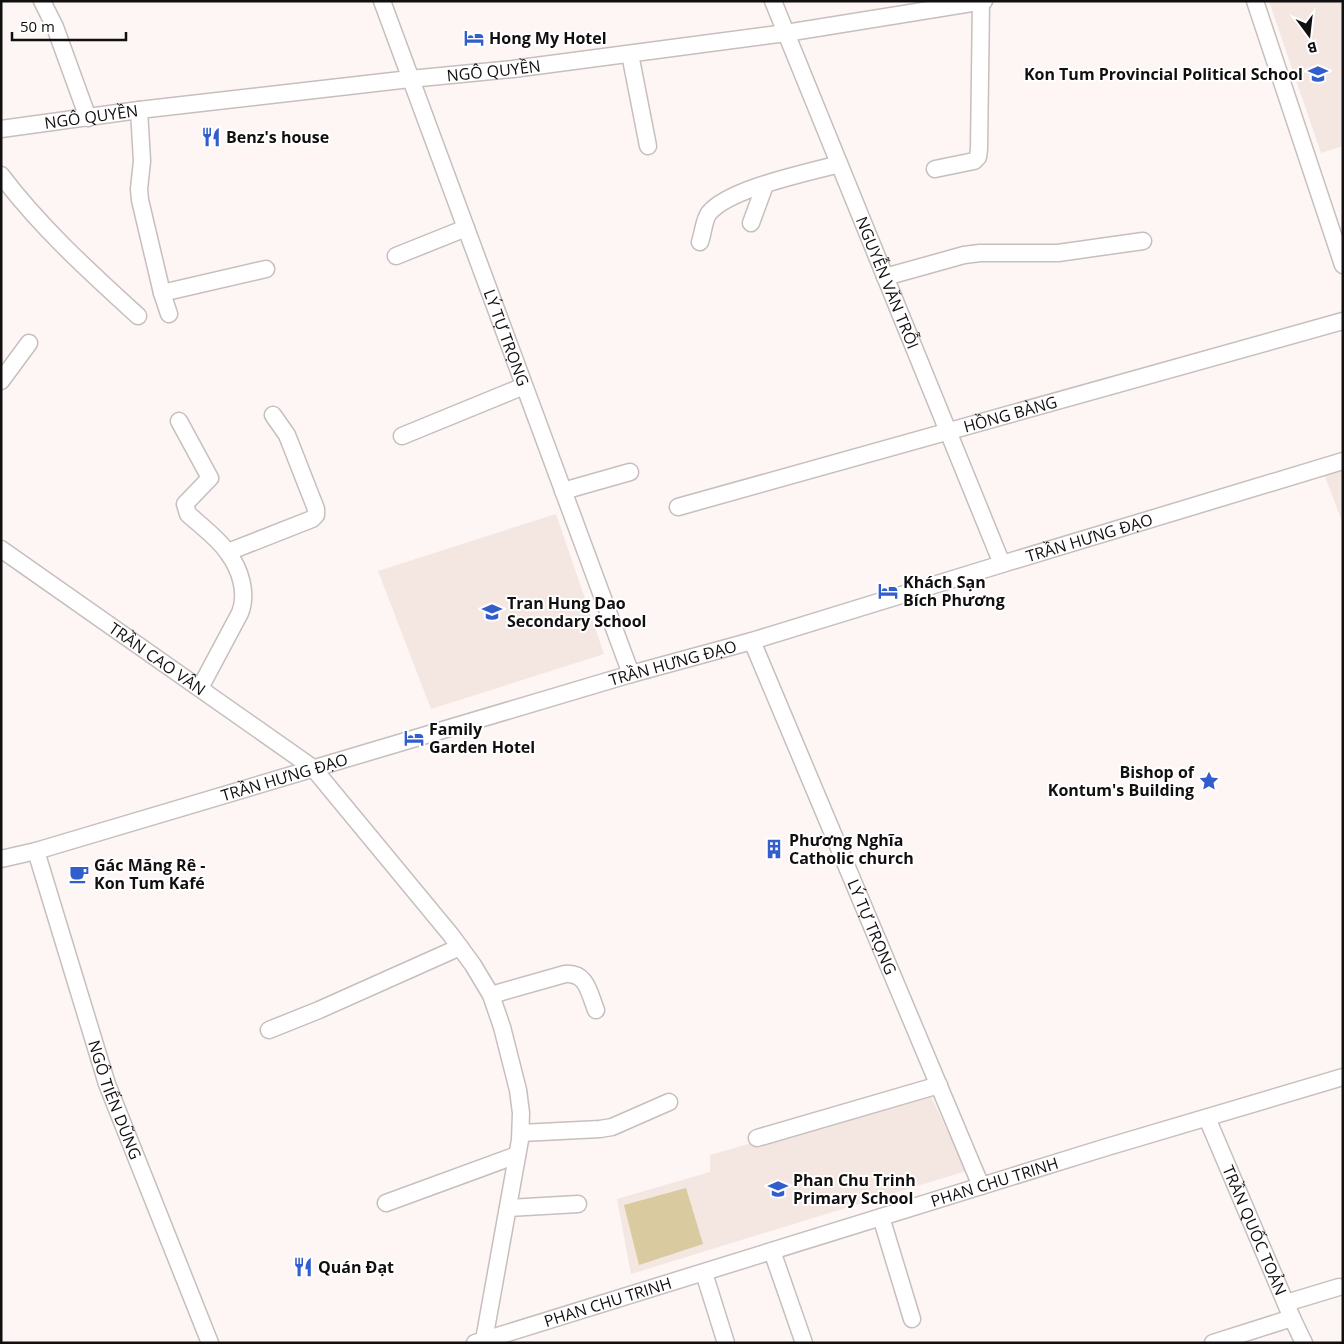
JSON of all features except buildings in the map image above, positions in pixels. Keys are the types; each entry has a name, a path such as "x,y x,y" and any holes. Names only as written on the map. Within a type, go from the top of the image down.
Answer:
{"street":[{"path":"42,1 55,27 88,118"},
{"name":"LÝ TỰ TRỌNG","path":"382,1 631,674"},
{"name":"NGUYỄN VĂN TRỖI","path":"773,1 1002,564"},
{"path":"1255,1 1337,228 1343,265"},
{"path":"936,169 974,161 978,157 983,2"},
{"name":"NGÔ QUYỀN","path":"1,129 139,110 514,70 786,33 926,6 983,2"},
{"path":"630,54 648,146"},
{"path":"139,110 142,161 139,189 140,200 162,293 169,314"},
{"path":"700,242 708,214 722,201 742,192 839,164"},
{"path":"1,176 73,256 138,316"},
{"path":"751,224 765,185"},
{"path":"396,256 466,228"},
{"path":"885,278 980,253 1058,253 1143,241"},
{"path":"162,293 266,268"},
{"name":"HỒNG BÀNG","path":"678,507 1343,320"},
{"path":"1,381 29,343"},
{"path":"402,436 524,386"},
{"path":"228,552 312,519 316,514 316,509 287,435 273,415"},
{"path":"179,421 210,478 184,504 185,507 188,514 228,552 237,570 244,594 244,604 200,688"},
{"name":"TRẦN HƯNG ĐẠO","path":"1,859 36,851 631,674 752,641 1343,461"},
{"path":"563,490 630,472"},
{"name":"TRẦN CAO VÂN","path":"2,550 313,768 460,948 491,995 502,1027 518,1090 521,1113 517,1155 508,1208 479,1341"},
{"name":"LÝ TỰ TRỌNG","path":"752,641 981,1186"},
{"name":"NGÔ TIẾN DŨNG","path":"36,851 106,1084 210,1343"},
{"path":"270,1030 460,948"},
{"path":"491,995 565,974 573,974 579,976 584,981 596,1010"},
{"name":"PHAN CHU TRINH","path":"479,1341 981,1186 1343,1077"},
{"path":"757,1138 939,1085"},
{"path":"520,1133 612,1127 669,1102"},
{"name":"TRẦN QUỐC TOẢN","path":"1207,1118 1304,1343"},
{"path":"386,1203 517,1155"},
{"path":"508,1208 578,1204"},
{"path":"881,1217 912,1319"},
{"path":"772,1252 804,1343"},
{"path":"704,1273 726,1343"},
{"path":"1213,1343 1289,1311 1339,1287"}],"shaded area":[{"name":"Kon Tum Provincial Political School","path":"1269,1 1343,1 1343,146 1321,153"},
{"path":"1343,468 1343,524 1324,474"},
{"name":"Tran Hung Dao Secondary School","path":"556,514 604,654 431,709 378,571"},
{"name":"Phan Chu Trinh Primary School","path":"929,1092 966,1171 631,1274 617,1199 710,1172 710,1155"},
{"path":"686,1188 703,1244 639,1265 624,1205"}],"place":[{"name":"Hong My Hotel","path":"474,38"},
{"name":"Kon Tum Provincial Political School","path":"1318,74"},
{"name":"Benz's house","path":"211,137"},
{"name":"Khách Sạn Bích Phương","path":"888,591"},
{"name":"Tran Hung Dao Secondary School","path":"492,612"},
{"name":"Family Garden Hotel","path":"414,738"},
{"name":"Bishop of Kontum's Building","path":"1209,781"},
{"name":"Phương Nghĩa Catholic church","path":"774,849"},
{"name":"Gác Măng Rê - Kon Tum Kafé","path":"79,874"},
{"name":"Phan Chu Trinh Primary School","path":"778,1189"},
{"name":"Quán Đạt","path":"303,1267"}]}
